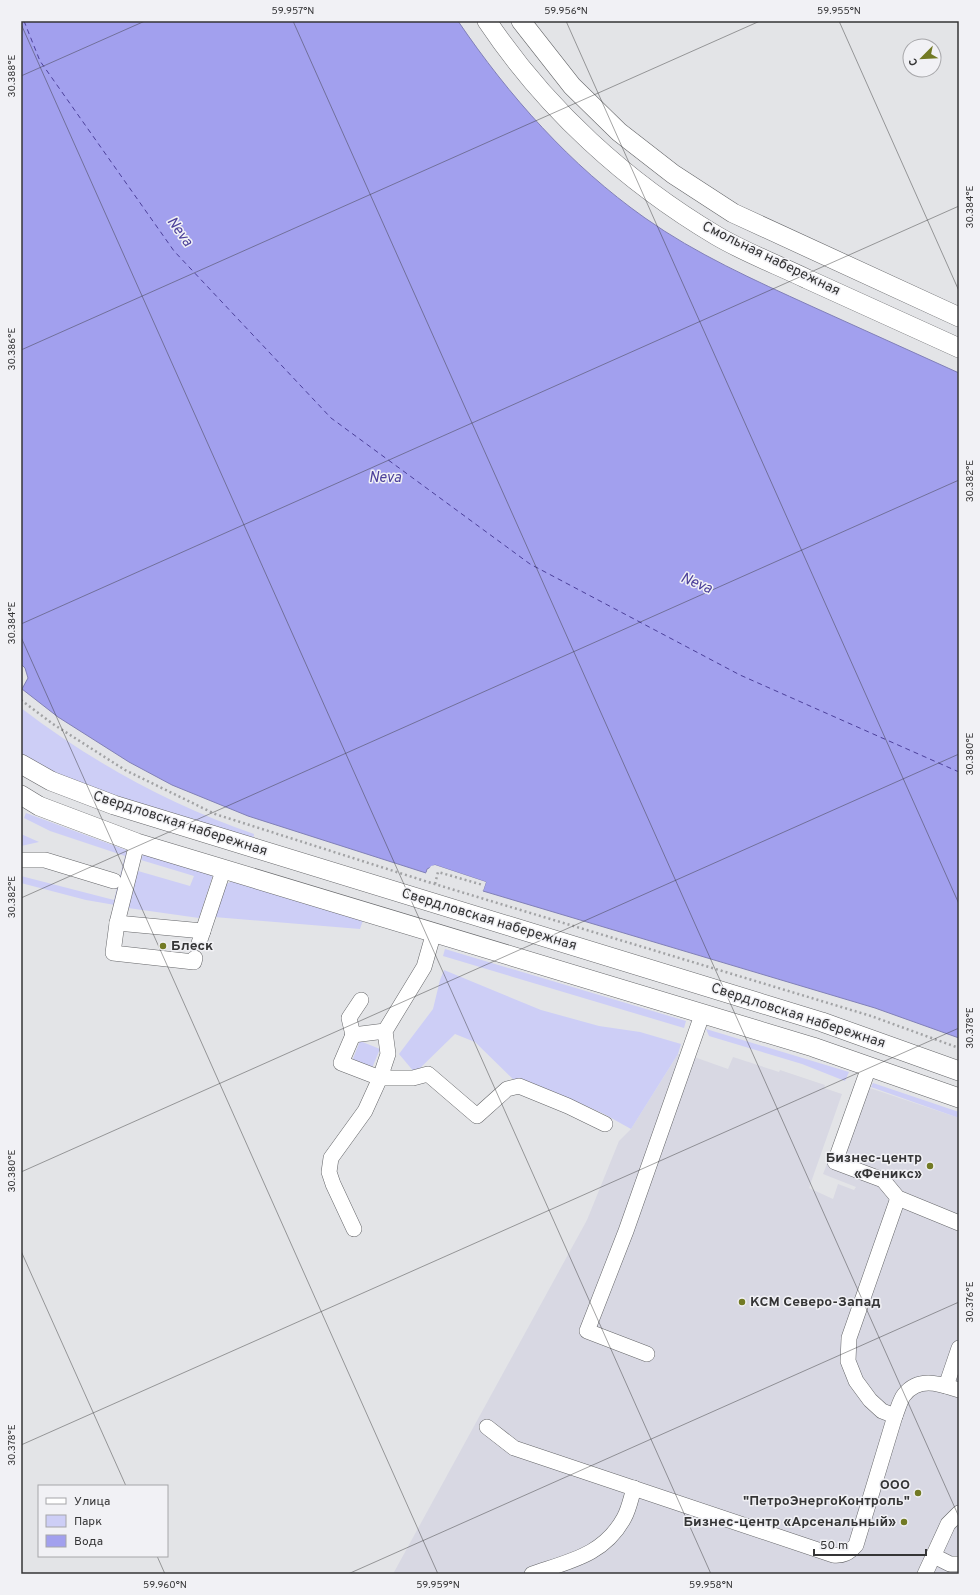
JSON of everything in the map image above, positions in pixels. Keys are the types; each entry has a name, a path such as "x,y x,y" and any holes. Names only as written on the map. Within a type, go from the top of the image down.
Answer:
{"main road":[{"name":"Смольная набережная","path":"486,21 506,50 553,106 603,153 660,199 718,236 959,348"},
{"name":"Смольная набережная","path":"521,21 572,86 619,132 673,174 733,213 959,317"},
{"name":"Свердловская набережная","path":"21,764 52,781 114,805 822,1022 959,1072"},
{"name":"Свердловская набережная","path":"21,795 39,806 137,843 224,868 702,1015 813,1047 959,1098"}],"lane":[{"path":"137,843 117,923 113,953 194,962 195,958"},
{"path":"21,860 45,860 114,881"},
{"path":"117,923 201,937 224,868"},
{"path":"354,1229 329,1172 332,1158 365,1111 380,1078 388,1054 385,1031 424,967 434,932"},
{"path":"361,1000 349,1018 353,1035 342,1063 380,1078 413,1078 428,1074 477,1116 507,1089 519,1086 568,1106 605,1124"},
{"path":"647,1354 587,1331 626,1231 702,1015"},
{"path":"353,1035 385,1031"},
{"path":"869,1067 835,1162 883,1180 898,1198 959,1223"},
{"path":"895,1416 882,1411 870,1400 856,1382 848,1361 849,1338 898,1198"},
{"path":"487,1427 514,1448 833,1555 841,1556 850,1552 856,1545 895,1416 903,1396 916,1385 931,1382 952,1388 959,1348"},
{"path":"532,1574 589,1554 612,1537 625,1517 634,1488"},
{"path":"925,1574 948,1524 959,1513"},
{"path":"934,1556 950,1564 959,1564"}],"path":[{"path":"21,700 53,724 125,770 215,814 435,884 871,1016 959,1048"},
{"path":"435,884 438,872 482,885"}],"shaded area":[{"path":"678,1054 697,1058 728,1069 733,1057 779,1072 780,1070 825,1085 824,1088 842,1094 809,1188 833,1199 838,1184 854,1190 856,1187 823,1174 858,1084 959,1118 959,1574 393,1574 587,1220 619,1141 631,1129"}],"green space":[{"path":"21,708 48,728 104,764 162,796 192,810 254,834 253,841 180,819 64,777 21,755"},
{"path":"26,813 126,850 127,853 115,905 86,900 21,883 21,876 114,900 125,856 50,831 24,818"},
{"path":"21,834 39,842 21,846"},
{"path":"143,854 213,875 199,918 128,908 138,871 190,886 194,876 141,860"},
{"path":"233,881 363,920 360,929 214,917 226,884"},
{"path":"445,949 686,1021 684,1028 443,956"},
{"path":"444,970 541,1010 599,1026 640,1032 681,1044 678,1054 631,1129 604,1114 575,1101 555,1097 515,1081 475,1042 455,1034 415,1073 399,1054 433,1009"},
{"path":"706,1029 849,1072 845,1081 802,1064 709,1036"},
{"path":"360,1041 380,1049 372,1068 352,1061"},
{"path":"873,1083 959,1112 959,1118 871,1087"}],"water":[{"name":"Neva","path":"21,21 458,21 498,76 542,128 591,175 645,218 705,255 747,276 959,373 959,1038 875,1008 483,891 486,882 435,865 427,869 426,873 248,816 172,785 129,762 58,717 22,689 28,678 25,668 21,664"}],"pier":[{"path":"435,865 486,882 483,891 484,883 435,867 426,873 431,866"}],"ferry route":[{"path":"24,21 40,61 174,251 331,418 530,564 740,675 959,772"}],"place":[{"name":"Блеск","path":"163,946"},
{"name":"Бизнес-центр «Феникс»","path":"930,1166"},
{"name":"КСМ Северо-Запад","path":"742,1302"},
{"name":"ООО \"ПетроЭнергоКонтроль\"","path":"918,1493"},
{"name":"Бизнес-центр «Арсенальный»","path":"904,1522"}]}
